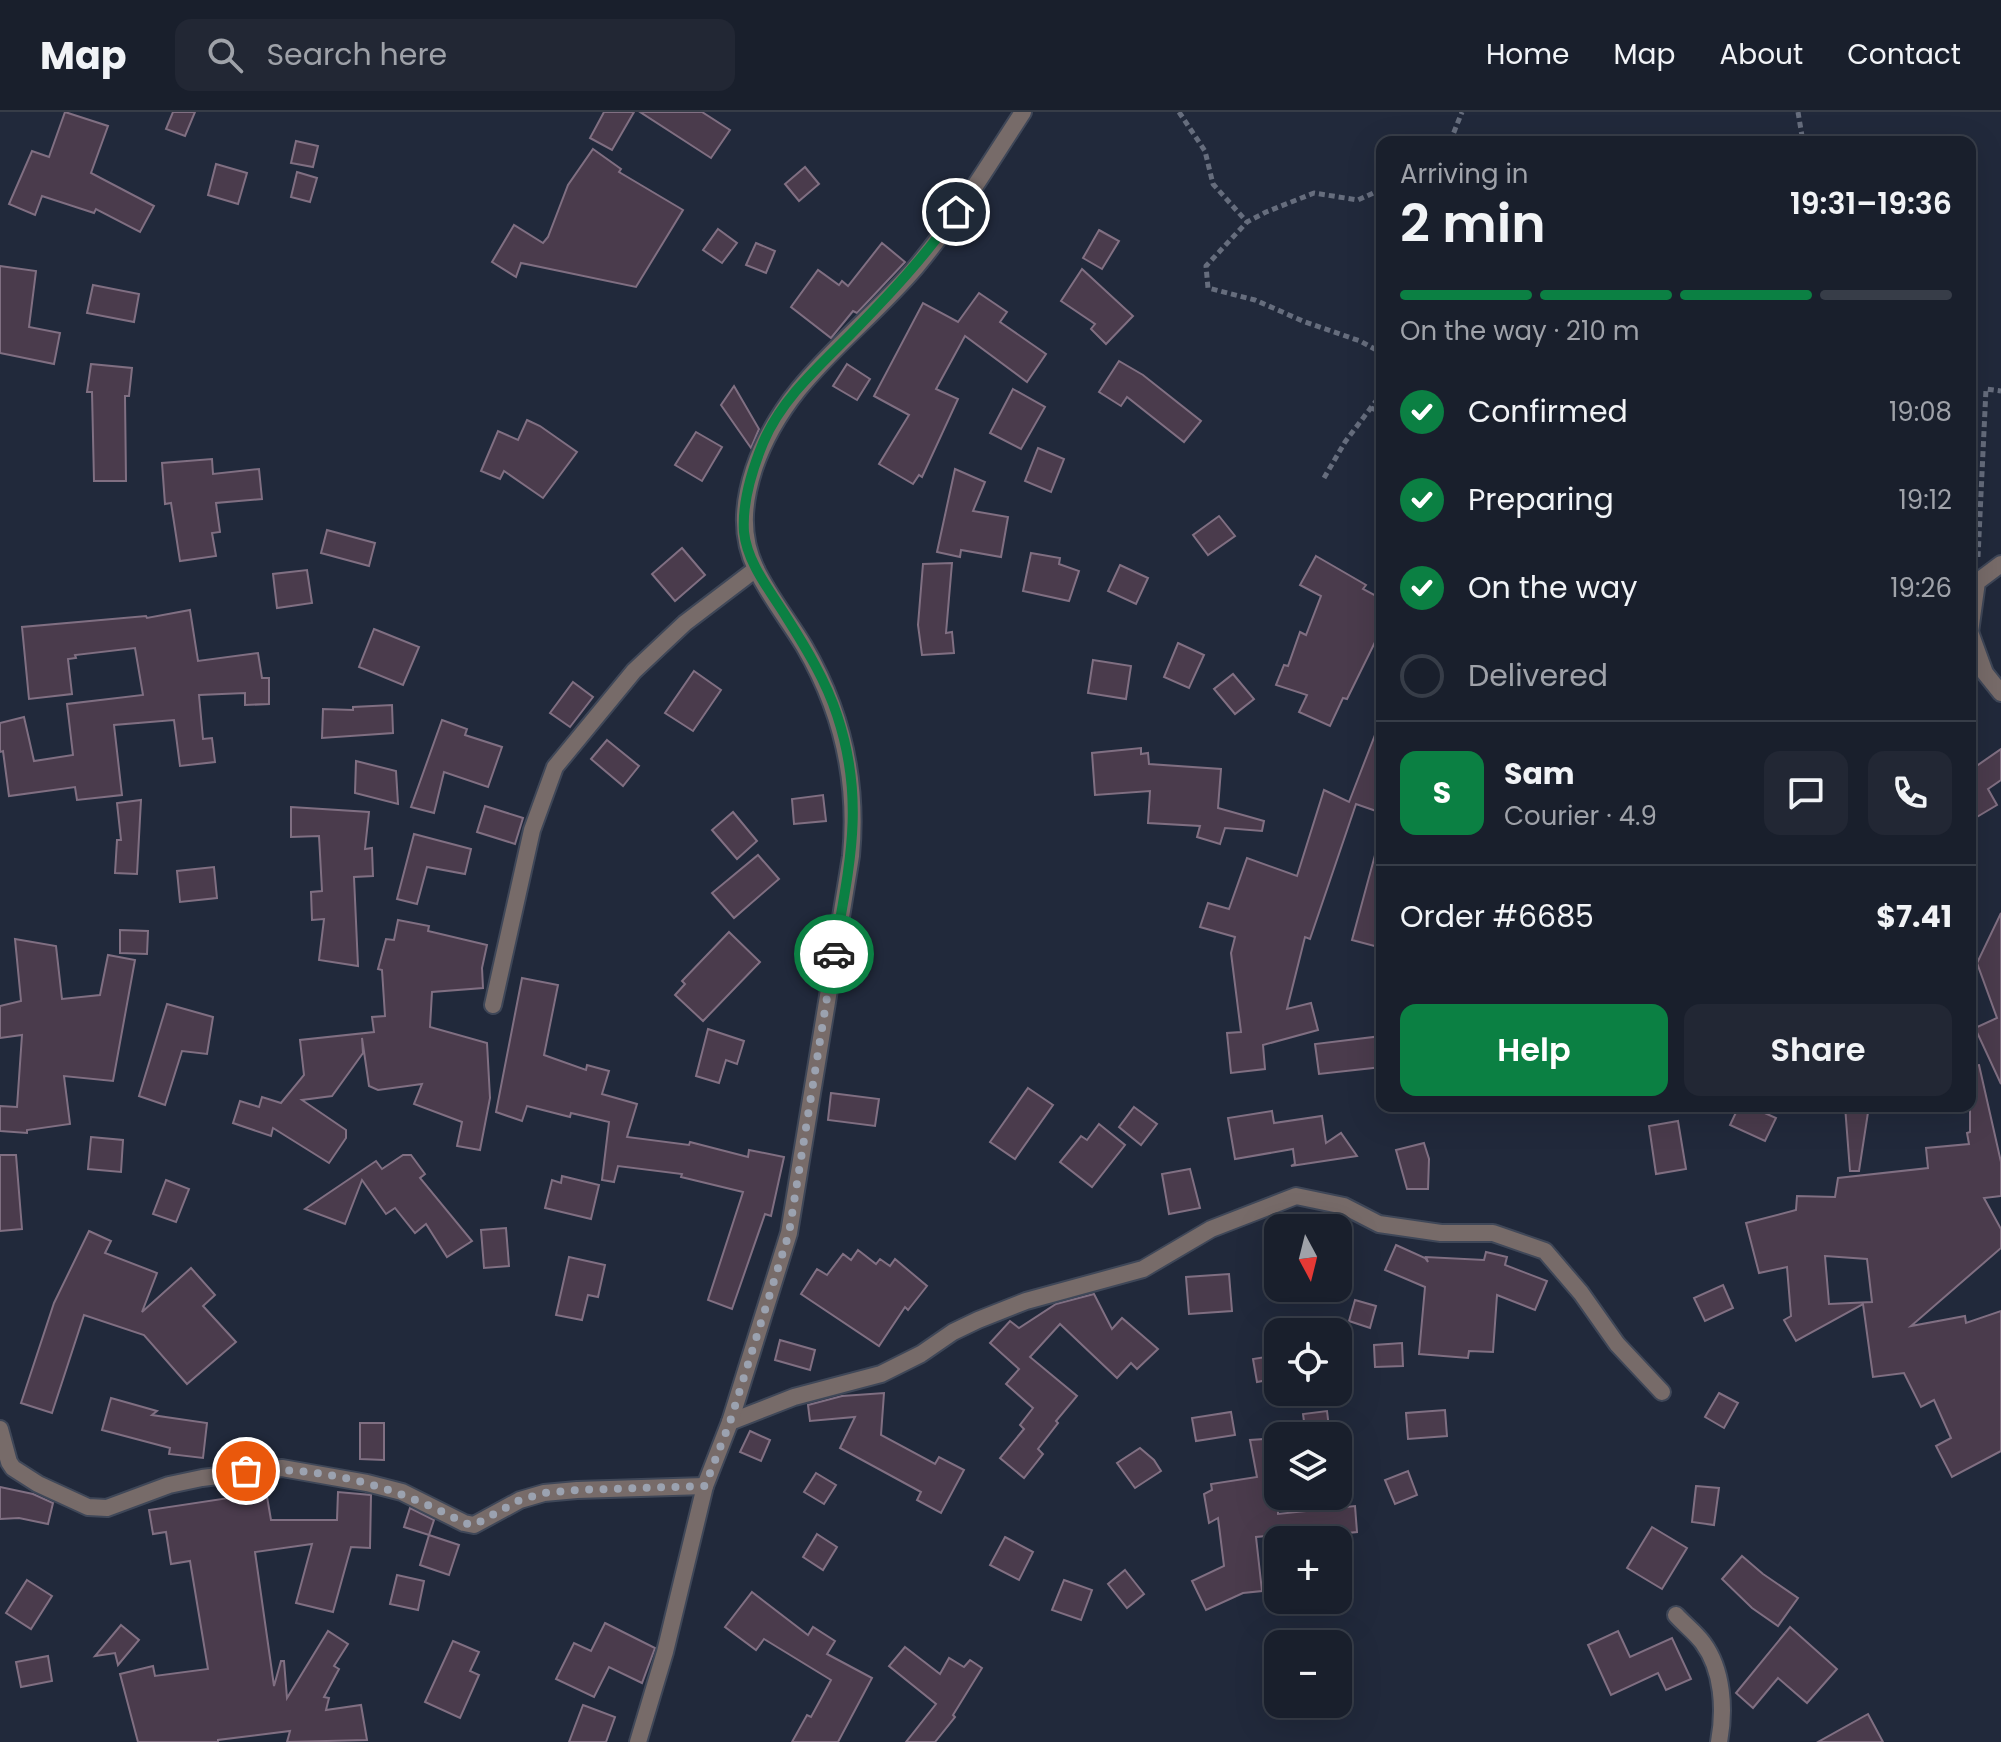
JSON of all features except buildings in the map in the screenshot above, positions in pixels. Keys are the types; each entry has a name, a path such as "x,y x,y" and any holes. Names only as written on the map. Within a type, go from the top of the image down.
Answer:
{"street":[{"path":"638,1742 665,1652 705,1486 730,1422 789,1233 851,856 854,822 852,781 837,714 806,650 756,569 744,534 744,513 754,470 776,418 819,363 915,268 1023,112"},
{"path":"1976,589 1977,582 2001,564"},
{"path":"493,1005 532,830 555,767 634,671 685,623 756,569"},
{"path":"1976,648 1985,673 2001,693"},
{"path":"730,1422 794,1397 881,1374 978,1320 1026,1301 1143,1269 1211,1229 1296,1196 1344,1206 1379,1224 1441,1233 1493,1233 1545,1251 1581,1293 1617,1344 1662,1392"},
{"path":"0,1429 9,1462 20,1474 79,1504 98,1508 116,1506 169,1485 282,1468 402,1492 474,1525 520,1500 544,1493 705,1486"},
{"path":"1676,1615 1703,1642 1714,1663 1720,1684 1719,1742"}],"path":[{"path":"1179,112 1205,151 1213,184 1247,222"},
{"path":"1452,136 1462,112"},
{"path":"1798,112 1802,136"},
{"path":"1376,192 1358,200 1314,193 1247,222 1206,266 1208,288 1255,300 1376,350"},
{"path":"1977,582 1986,389 2001,391"},
{"path":"1324,478 1337,454 1376,401"},
{"path":"1371,408 1376,410"}],"way so far":[{"path":"246,1471 282,1468 367,1483 402,1492 474,1525 520,1500 544,1493 705,1486 730,1422 789,1233 834,954"}],"route":[{"path":"834,954 851,856 854,822 852,781 837,714 806,650 756,569 744,534 744,513 756,463 776,418 819,363 915,268 956,212"}]}
